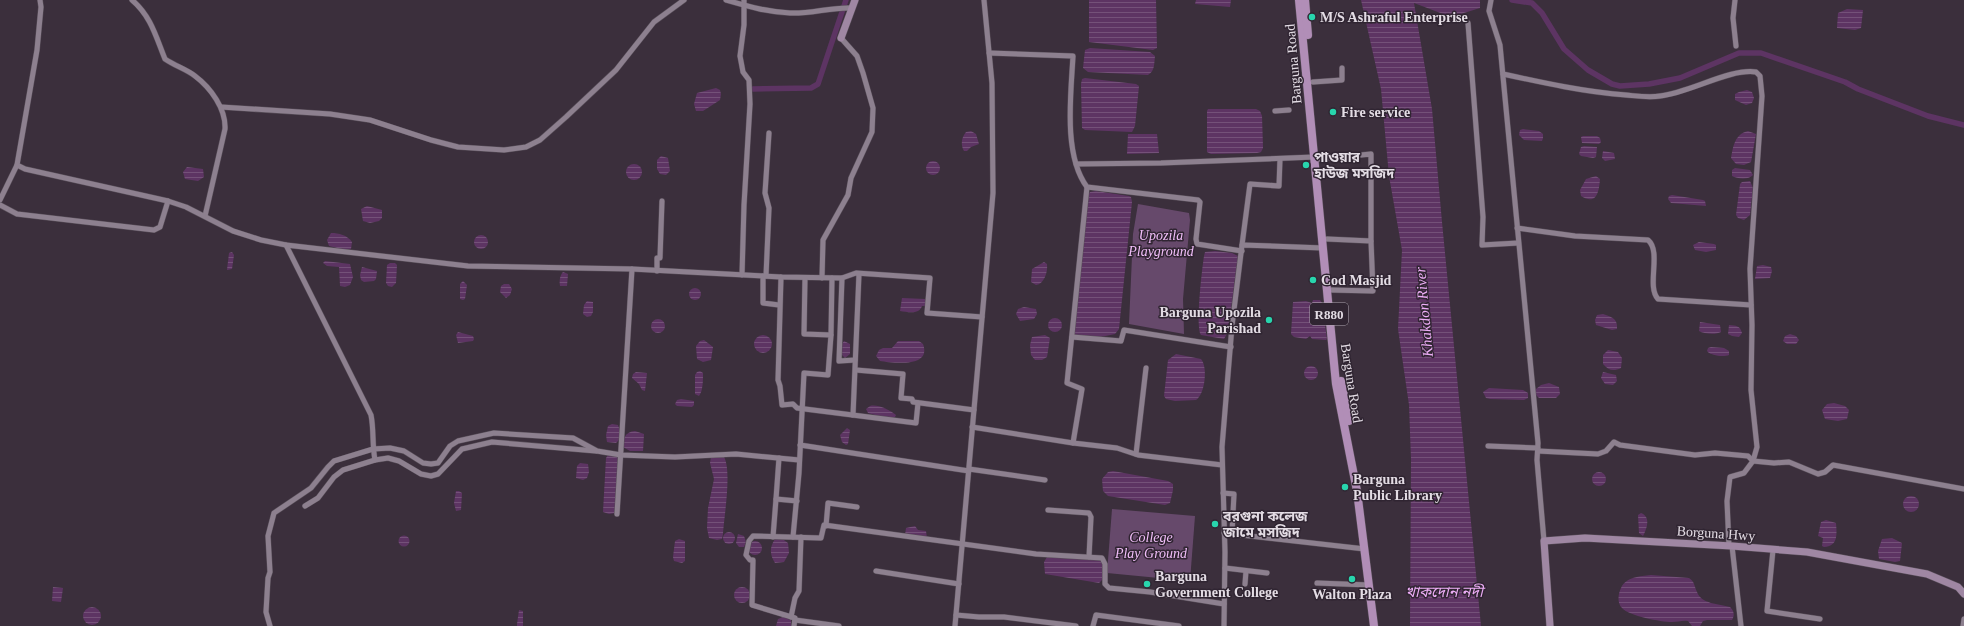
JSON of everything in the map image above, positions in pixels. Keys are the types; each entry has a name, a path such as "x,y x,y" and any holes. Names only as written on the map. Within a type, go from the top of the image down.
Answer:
{"main road":[{"name":"Barguna Road","path":"1299,0 1327,239 1339,368 1358,468 1378,626"},
{"name":"Barguna Road","path":"1305,0 1313,82 1323,248 1336,384 1350,448 1365,549 1374,626"}],"street":[{"path":"0,200 17,164 37,50 41,7 40,0"},
{"path":"132,0 141,7 158,37 165,59 196,76 221,107 225,121 225,129 205,216"},
{"path":"221,107 330,114 370,120 431,140 458,147 504,150 526,147 540,140 566,117 616,70 654,22 684,0"},
{"path":"726,0 744,3 750,8 790,13 815,12 853,4"},
{"path":"955,626 960,584 972,427 993,193 992,83 984,0"},
{"path":"1491,0 1489,11 1500,45 1503,74 1538,449 1550,626"},
{"path":"1735,0 1733,18 1736,46"},
{"path":"742,274 744,205 750,104 749,80 743,72 740,56 744,3"},
{"path":"822,278 822,240 848,195 851,178 872,132 873,108 863,73 857,56 841,38 853,4"},
{"path":"1468,23 1474,92 1476,152 1483,217 1482,246 1518,243"},
{"path":"989,53 1073,56 1069,126 1076,164 1087,187 1067,383 1082,389 1073,443"},
{"path":"1313,82 1342,80 1342,68"},
{"path":"1503,74 1554,86 1608,94 1655,97 1702,86 1744,71 1756,72 1759,74 1762,96 1752,227 1751,305 1751,390 1758,447 1753,460 1744,473 1730,477 1727,501 1730,546 1741,626"},
{"path":"1275,111 1289,110"},
{"path":"769,133 765,193 769,208 763,303 779,305"},
{"path":"1076,164 1153,164 1317,158 1371,154 1371,241 1373,291 1331,290"},
{"path":"1224,626 1225,568 1222,465 1225,401 1242,245 1250,184 1279,186 1280,159"},
{"path":"17,164 25,169 45,175 59,176 168,201 186,207 233,231 286,246 468,266 632,269 805,278 842,278 859,274 930,278 927,313 982,317"},
{"path":"1087,187 1197,200 1200,202 1196,239 1197,244 1242,251"},
{"path":"0,205 17,214 154,230 160,227 168,201"},
{"path":"657,271 657,258 660,258 662,201"},
{"path":"1517,228 1575,236 1648,240 1654,247 1655,292 1658,299 1751,305"},
{"path":"1327,239 1371,241"},
{"path":"1242,245 1323,248"},
{"path":"286,246 371,415 374,430 373,449 375,460"},
{"path":"617,514 632,269"},
{"path":"853,415 859,274"},
{"path":"781,277 778,380 782,405 793,404 796,408 916,422 918,403"},
{"path":"805,278 804,334 831,335"},
{"path":"793,537 797,501 804,373 828,375 831,335 832,278"},
{"path":"842,278 839,361 855,360"},
{"path":"1072,337 1121,341 1124,330 1231,347"},
{"path":"1136,454 1146,368"},
{"path":"856,370 903,374 901,398 912,399 913,402 918,403 974,410"},
{"path":"972,427 1073,443 1117,448 1136,454 1222,465"},
{"path":"270,626 266,612 268,578 270,572 268,536 274,513 311,488 334,461 373,449 390,448 404,451 423,463 438,463 450,446 458,441 494,433 573,438 597,451"},
{"path":"304,506 318,498 334,477 343,470 375,460 388,458 399,460 421,474 431,476 438,474 462,449 492,442 597,451 621,455 675,457 736,454 799,460"},
{"path":"1488,446 1598,454 1606,451 1614,442 1627,446 1694,455 1715,453 1748,456 1753,460 1774,463 1789,462 1818,474 1825,472 1833,465 1964,489"},
{"path":"800,445 1046,480"},
{"path":"773,537 780,458"},
{"path":"1223,493 1234,494 1232,533"},
{"path":"776,499 797,501"},
{"path":"839,626 793,618 752,605 753,560 750,560 746,555 749,541 753,536 821,538 824,525 826,526 828,503 857,507"},
{"path":"1048,510 1089,513 1091,517 1089,557"},
{"path":"826,526 1036,554 1102,558 1104,560 1105,584 1109,588 1150,592 1224,604"},
{"path":"1224,533 1365,549"},
{"path":"794,626 793,618 795,598 799,591 801,537"},
{"name":"Borguna Hwy","path":"1544,541 1585,538 1730,546 1814,554 1927,574 1958,587 1964,594"},
{"path":"1773,550 1767,611 1820,619"},
{"path":"1225,568 1267,573"},
{"path":"876,571 960,584"},
{"path":"1245,584 1246,571"},
{"path":"1317,583 1369,585"},
{"path":"956,615 979,618 1004,617 1076,626"},
{"path":"1093,626 1097,615 1179,626"},
{"path":"1963,626 1964,619"}],"green space":[{"name":"Upozila Playground","path":"1138,204 1189,213 1190,220 1183,299 1184,334 1129,324 1133,234"},
{"name":"College Play Ground","path":"1112,509 1195,516 1190,581 1107,573"}],"water":[{"path":"1089,0 1156,0 1157,48 1153,50 1089,42"},
{"path":"1196,0 1231,0 1230,7 1195,4"},
{"name":"খাকদোন নদী","path":"1361,0 1480,0 1480,8 1451,17 1414,3 1432,109 1481,626 1410,626 1411,459 1409,405 1398,329 1402,250 1389,176 1381,89"},
{"path":"1847,9 1863,10 1861,28 1855,30 1837,28 1838,13"},
{"path":"1090,48 1150,52 1155,56 1153,69 1148,75 1088,72 1083,68 1085,50"},
{"path":"1085,78 1136,84 1139,86 1135,126 1132,132 1085,130 1082,128 1081,84 1082,79"},
{"path":"716,88 720,90 720,100 703,111 696,111 694,104 697,93"},
{"path":"1747,90 1752,92 1754,98 1752,103 1746,105 1735,100 1735,94"},
{"path":"1208,109 1256,109 1260,111 1262,116 1263,148 1261,152 1211,154 1207,152"},
{"path":"1520,130 1539,131 1543,134 1542,141 1524,140 1519,135"},
{"path":"971,131 976,134 979,144 971,147 967,151 964,151 962,146 963,136 966,132"},
{"path":"1748,131 1756,134 1751,162 1744,165 1736,164 1731,158 1735,141 1740,135"},
{"path":"1128,134 1157,134 1159,153 1127,154"},
{"path":"1597,136 1600,138 1601,142 1599,144 1582,143 1581,137"},
{"path":"1581,147 1597,147 1596,157 1581,156 1579,154"},
{"path":"1603,151 1614,153 1615,159 1605,161 1602,158"},
{"path":"661,156 668,158 670,171 666,175 660,174 657,169 657,160"},
{"path":"930,161 936,161 940,165 940,171 936,175 930,175 926,171 926,165"},
{"path":"631,164 637,164 642,169 640,178 637,180 631,180 626,175 626,169"},
{"path":"187,167 203,169 204,177 198,181 185,179 183,172"},
{"path":"1735,168 1750,170 1753,175 1746,178 1734,177 1732,176 1732,170"},
{"path":"1596,176 1600,179 1598,192 1594,198 1586,199 1581,196 1580,190 1586,179"},
{"path":"1750,181 1753,188 1750,215 1744,220 1738,218 1736,215 1740,184 1742,182"},
{"path":"1096,191 1129,196 1131,197 1132,202 1119,329 1115,334 1096,338 1074,335 1087,196 1090,192"},
{"path":"1672,195 1703,200 1705,201 1706,206 1671,203 1668,199 1669,196"},
{"path":"367,206 382,210 382,218 379,221 370,223 363,221 361,209"},
{"path":"331,233 340,234 348,238 352,242 351,249 345,250 329,246 327,240"},
{"path":"478,235 484,235 488,239 488,245 484,249 478,249 474,245 474,239"},
{"path":"1699,242 1714,244 1716,245 1716,250 1706,252 1695,250 1693,245"},
{"path":"1215,251 1232,253 1238,256 1228,332 1224,339 1201,335 1199,330 1200,297 1204,256 1205,252"},
{"path":"232,252 234,255 232,269 227,270 229,253"},
{"path":"325,261 350,264 353,277 350,285 345,287 340,286 339,267 327,266 323,263"},
{"path":"1044,262 1047,264 1046,274 1043,280 1036,285 1031,282 1032,269"},
{"path":"390,263 395,263 397,265 396,283 392,287 388,286 386,283 387,265"},
{"path":"1763,265 1771,267 1772,271 1770,278 1755,279 1757,266"},
{"path":"362,267 377,271 376,279 374,281 364,282 361,280 360,275"},
{"path":"563,272 568,274 567,286 560,286 560,278"},
{"path":"463,281 467,285 465,299 463,300 460,299 460,284"},
{"path":"504,284 509,284 512,289 510,295 506,298 500,292 501,286"},
{"path":"693,288 697,288 701,294 697,300 693,300 689,296 689,292"},
{"path":"902,298 925,299 925,306 922,306 921,309 916,312 900,311"},
{"path":"1313,300 1320,300 1322,303 1326,340 1312,339 1310,336 1306,339 1294,337 1291,334 1293,302 1306,301 1312,303"},
{"path":"587,301 593,302 593,312 591,316 587,317 583,314 584,305"},
{"path":"1024,307 1036,309 1037,314 1034,319 1020,321 1016,314 1018,309"},
{"path":"1603,314 1615,320 1617,329 1612,330 1596,325 1595,320 1597,315"},
{"path":"1055,318 1060,320 1062,325 1060,330 1055,332 1050,330 1048,325 1050,320"},
{"path":"658,319 663,321 665,326 663,331 658,333 653,331 651,326 653,321"},
{"path":"1700,322 1720,325 1721,332 1710,334 1699,331"},
{"path":"1729,325 1737,326 1740,329 1742,333 1739,337 1728,334"},
{"path":"458,332 473,336 473,341 458,343 456,335"},
{"path":"1790,334 1796,336 1799,340 1796,344 1787,344 1783,341 1785,336"},
{"path":"759,335 767,335 772,340 770,351 767,353 759,353 754,348 754,340"},
{"path":"1045,335 1050,338 1047,357 1042,360 1035,360 1031,355 1030,345 1032,337"},
{"path":"704,340 713,347 711,360 703,362 697,359 696,346 700,341"},
{"path":"844,341 850,344 850,354 845,358 841,354 842,344"},
{"path":"898,341 919,341 923,344 924,352 922,357 917,360 902,363 880,361 876,356 879,350 883,348 892,348"},
{"path":"1708,348 1724,348 1729,351 1729,355 1721,356 1711,354 1707,351"},
{"path":"1608,350 1618,352 1622,358 1621,368 1611,370 1603,364 1603,355"},
{"path":"1176,354 1201,359 1203,363 1205,374 1202,392 1196,400 1175,401 1166,399 1164,396 1168,360"},
{"path":"1308,366 1314,366 1318,370 1318,376 1314,380 1308,380 1304,376 1304,370"},
{"path":"700,371 703,373 703,379 699,396 695,394 695,375"},
{"path":"636,372 647,373 645,391 642,390 639,384 632,378 633,374"},
{"path":"1603,372 1616,375 1617,381 1613,385 1605,384 1601,378"},
{"path":"1549,383 1559,387 1560,394 1556,398 1539,398 1536,395 1536,389 1541,385"},
{"path":"1489,388 1523,390 1528,393 1528,398 1524,400 1486,398 1483,392"},
{"path":"681,399 694,401 694,405 692,407 677,406 675,404 677,400"},
{"path":"1834,403 1845,406 1849,410 1847,419 1838,421 1825,419 1822,410 1827,404"},
{"path":"870,406 887,409 896,415 895,417 882,417 868,413 866,409"},
{"path":"612,424 618,425 619,428 619,440 616,443 607,442 606,435 608,426"},
{"path":"847,428 850,430 848,444 846,445 842,442 840,435"},
{"path":"635,431 644,434 643,451 630,451 623,447 625,436"},
{"path":"608,455 618,457 615,513 609,514 603,512 606,458"},
{"path":"711,457 724,457 727,473 727,494 723,534 722,539 717,540 709,538 707,528 708,508 714,479 710,463"},
{"path":"580,463 588,464 589,472 587,478 583,480 576,478 577,466"},
{"path":"1113,471 1168,481 1173,484 1170,503 1165,505 1108,496 1103,491 1102,479 1108,472"},
{"path":"1599,472 1604,474 1606,479 1604,484 1599,486 1594,484 1592,479 1594,474"},
{"path":"456,491 462,493 461,510 456,511 454,503"},
{"path":"1911,496 1917,498 1919,504 1917,510 1911,512 1905,510 1903,504 1905,498"},
{"path":"1641,513 1647,520 1647,526 1643,536 1639,533 1638,515"},
{"path":"1826,520 1836,523 1836,539 1832,545 1824,547 1822,546 1823,538 1818,536 1821,522"},
{"path":"915,526 918,530 926,531 927,538 905,535 906,528"},
{"path":"731,532 734,533 734,543 727,544 724,543 723,536 724,533"},
{"path":"738,534 744,536 746,542 744,547 739,547 736,543"},
{"path":"404,535 408,537 410,541 408,545 404,547 400,545 398,541 400,537"},
{"path":"781,538 788,543 789,553 784,562 775,563 771,554 771,548 775,539"},
{"path":"1892,538 1902,543 1900,561 1895,562 1879,559 1878,551 1882,539"},
{"path":"679,539 685,541 685,561 682,563 674,561 673,557 675,541"},
{"path":"755,541 760,543 762,548 760,553 755,555 750,553 748,548 750,543"},
{"path":"1047,557 1100,559 1103,561 1103,579 1099,583 1045,574 1044,562"},
{"path":"1651,575 1689,578 1702,599 1711,603 1730,607 1734,613 1732,620 1707,620 1703,621 1700,626 1692,626 1688,621 1672,622 1653,620 1631,614 1622,608 1619,604 1618,598 1623,584 1630,579"},
{"path":"53,587 63,588 61,602 52,601"},
{"path":"742,587 749,592 750,595 745,602 742,603 735,598 734,595 739,588"},
{"path":"92,607 98,610 101,616 98,622 92,625 86,622 83,616 86,610"},
{"path":"519,610 523,611 523,626 517,626"},
{"path":"783,617 791,620 791,626 776,626 778,619"}],"waterway":[{"path":"753,89 811,88 818,84 846,0"},
{"path":"1512,0 1532,3 1542,13 1564,49 1588,70 1612,84 1620,86 1649,84 1680,78 1739,53 1761,53 1845,82 1858,89 1928,116 1964,125"}],"place":[{"name":"M/S Ashraful Enterprise","path":"1312,17"},
{"name":"Fire service","path":"1333,112"},
{"name":"পাওয়ার হাউজ মসজিদ","path":"1306,165"},
{"name":"Cod Masjid","path":"1313,280"},
{"name":"Barguna Upozila Parishad","path":"1269,320"},
{"name":"Barguna Public Library","path":"1345,487"},
{"name":"বরগুনা কলেজ জামে মসজিদ","path":"1215,524"},
{"name":"Walton Plaza","path":"1352,579"},
{"name":"Barguna Government College","path":"1147,584"}],"water label":[{"name":"Khakdon River","path":"1424,312"}]}
